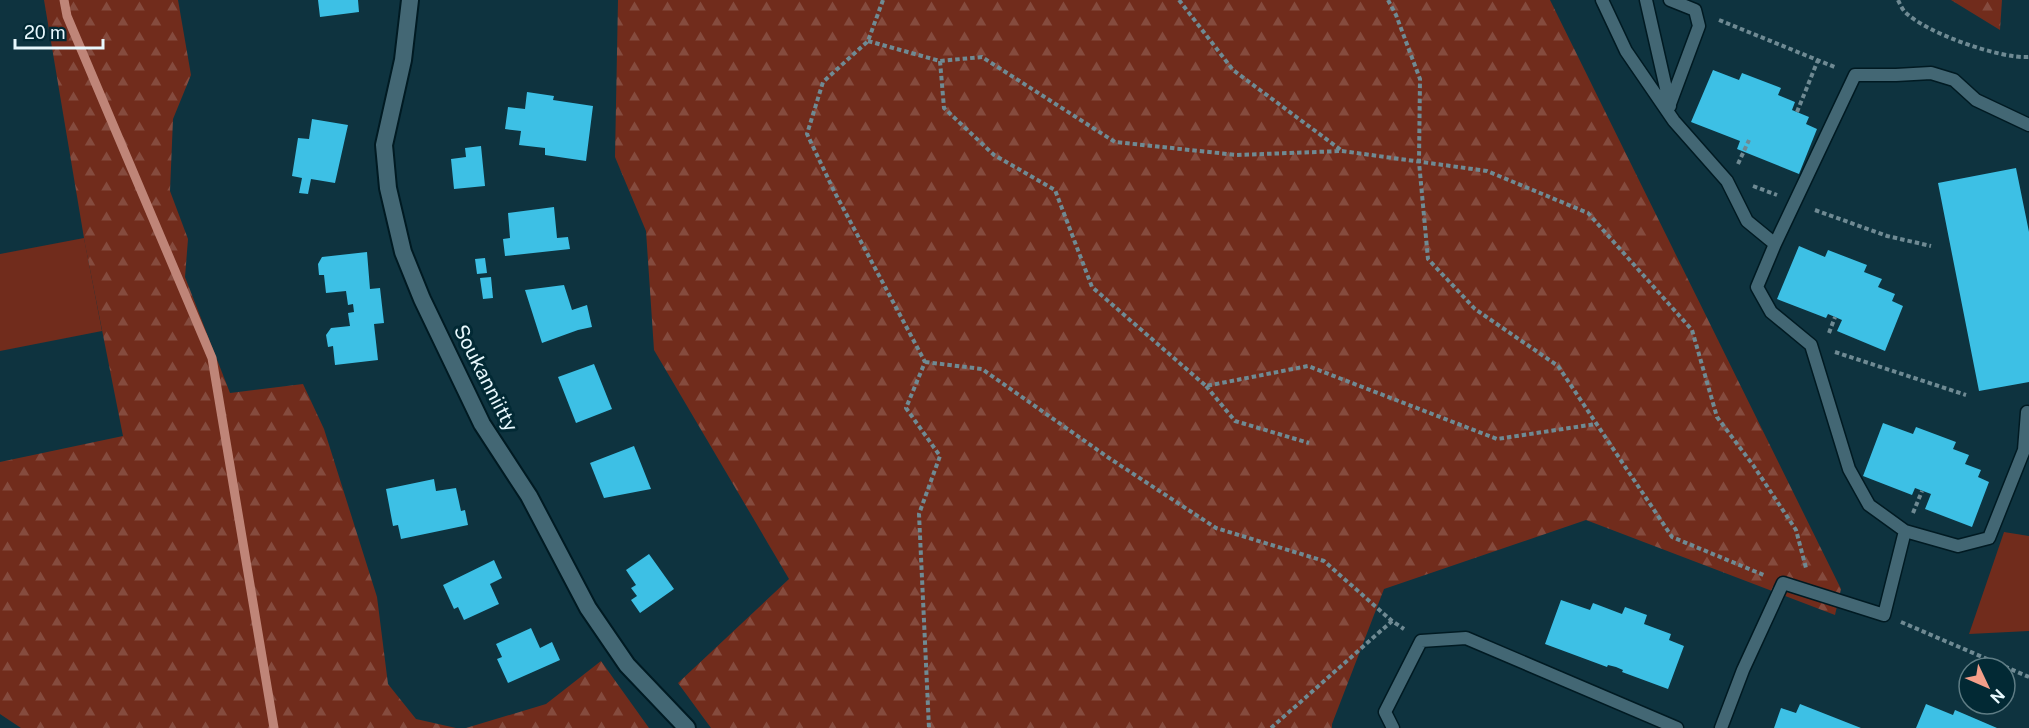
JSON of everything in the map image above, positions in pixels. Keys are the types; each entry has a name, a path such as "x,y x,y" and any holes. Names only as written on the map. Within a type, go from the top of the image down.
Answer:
{"street":[{"name":"Soukanniitty","path":"410,0 403,60 384,145 388,188 403,252 422,299 482,424 530,496 588,608 627,665 687,728"}],"lane":[{"path":"1602,0 1626,51 1674,121 1726,181 1747,221 1775,244"},
{"path":"1646,0 1674,121"},
{"path":"1670,0 1695,10 1699,26 1670,104"},
{"path":"2027,412 2024,450 1989,538 1958,546 1905,531 1869,505 1849,470 1811,345 1771,312 1757,288 1775,244 1855,75 1931,73 1954,80 1976,100 2029,125"},
{"path":"1721,728 1743,670 1783,583 1884,615 1905,531"},
{"path":"1393,728 1385,712 1421,641 1466,638 1677,728"}],"path":[{"path":"883,0 868,41 823,82 807,134 834,191 925,362"},
{"path":"1179,0 1233,70 1342,151"},
{"path":"1388,0 1420,79 1419,162 1428,259 1475,309 1558,366 1672,537 1783,583"},
{"path":"1898,0 1905,12 1924,25 1978,48 2019,58 2029,57"},
{"path":"1731,25 1827,64"},
{"path":"868,41 940,61 982,57 1115,142 1237,155 1342,151 1487,171 1588,213 1692,330 1717,417 1753,465 1796,530 1812,592"},
{"path":"1797,112 1818,60"},
{"path":"940,61 944,108 994,155 1055,190 1092,287 1206,386 1234,421 1309,443"},
{"path":"1795,202 1887,236 1931,246"},
{"path":"1811,345 1966,395"},
{"path":"925,362 982,369 1109,459 1216,528 1324,561 1392,621 1421,641"},
{"path":"925,362 906,408 940,456 919,514 929,728"},
{"path":"1206,386 1308,366 1497,439 1596,424"},
{"path":"1884,615 2029,677"},
{"path":"1271,728 1392,621"}],"green space":[{"path":"44,0 178,0 191,75 173,119 170,191 188,239 185,277 230,393 303,384 324,429 377,597 388,684 416,719 456,728 21,728 0,714 0,462 123,436 85,244"},
{"path":"618,0 1550,0 1841,589 1835,615 1586,520 1384,589 1332,728 711,728 678,683 789,579 654,350 646,231 615,157"},
{"path":"1951,0 2002,0 2000,30"},
{"path":"84,238 102,331 0,351 0,254"},
{"path":"2004,532 2029,536 2029,631 1969,634"},
{"path":"601,661 649,728 466,728 546,704"}],"building":[{"path":"318,0 358,0 359,12 320,17"},
{"path":"1713,70 1739,80 1742,73 1781,88 1778,95 1795,102 1792,110 1809,117 1806,124 1817,129 1799,174 1737,149 1740,141 1691,122"},
{"path":"527,92 554,96 553,100 593,106 586,161 545,155 545,148 519,145 521,131 505,129 508,107 525,109"},
{"path":"312,119 348,125 335,183 311,179 308,194 299,193 302,178 292,176 298,138 309,139"},
{"path":"481,146 485,186 454,189 451,159 466,157 465,148"},
{"path":"2016,168 2029,232 2029,382 1979,391 1938,183"},
{"path":"554,207 557,238 568,237 570,249 505,256 503,239 510,238 508,213"},
{"path":"1799,246 1825,257 1828,250 1867,265 1864,272 1882,279 1878,287 1895,294 1892,301 1903,306 1885,351 1837,331 1842,320 1828,314 1826,318 1777,299"},
{"path":"367,252 370,289 380,288 384,323 374,324 378,360 335,365 333,346 328,347 326,335 331,328 350,326 348,313 354,312 353,304 348,305 346,291 326,293 324,275 319,275 318,264 322,257"},
{"path":"485,258 487,273 477,274 475,259"},
{"path":"491,277 493,298 483,299 480,278"},
{"path":"564,285 572,310 587,305 592,327 542,343 525,290"},
{"path":"594,364 612,409 576,423 558,377"},
{"path":"1883,423 1913,434 1916,427 1956,442 1953,449 1969,455 1965,464 1981,470 1978,477 1989,482 1972,527 1925,509 1931,494 1915,488 1912,495 1863,476"},
{"path":"634,446 651,489 604,498 590,463"},
{"path":"434,479 436,491 456,488 461,511 465,510 468,525 401,539 398,525 393,526 386,489"},
{"path":"649,554 674,589 640,613 631,600 637,596 631,588 636,585 626,570"},
{"path":"494,560 502,578 490,584 499,604 464,620 458,607 454,609 443,585"},
{"path":"1561,600 1590,610 1593,603 1622,614 1625,607 1647,615 1644,624 1671,634 1669,640 1684,646 1668,689 1622,672 1623,670 1616,667 1608,665 1607,667 1545,644"},
{"path":"531,628 540,648 552,642 560,660 508,683 497,659 502,657 496,644"},
{"path":"1800,704 1861,728 1774,728 1781,708 1796,713"},
{"path":"1926,704 1953,715 1955,710 1957,716 1969,716 1997,728 1916,728"}],"waterway":[{"path":"64,0 67,16 212,358 274,728"}]}
